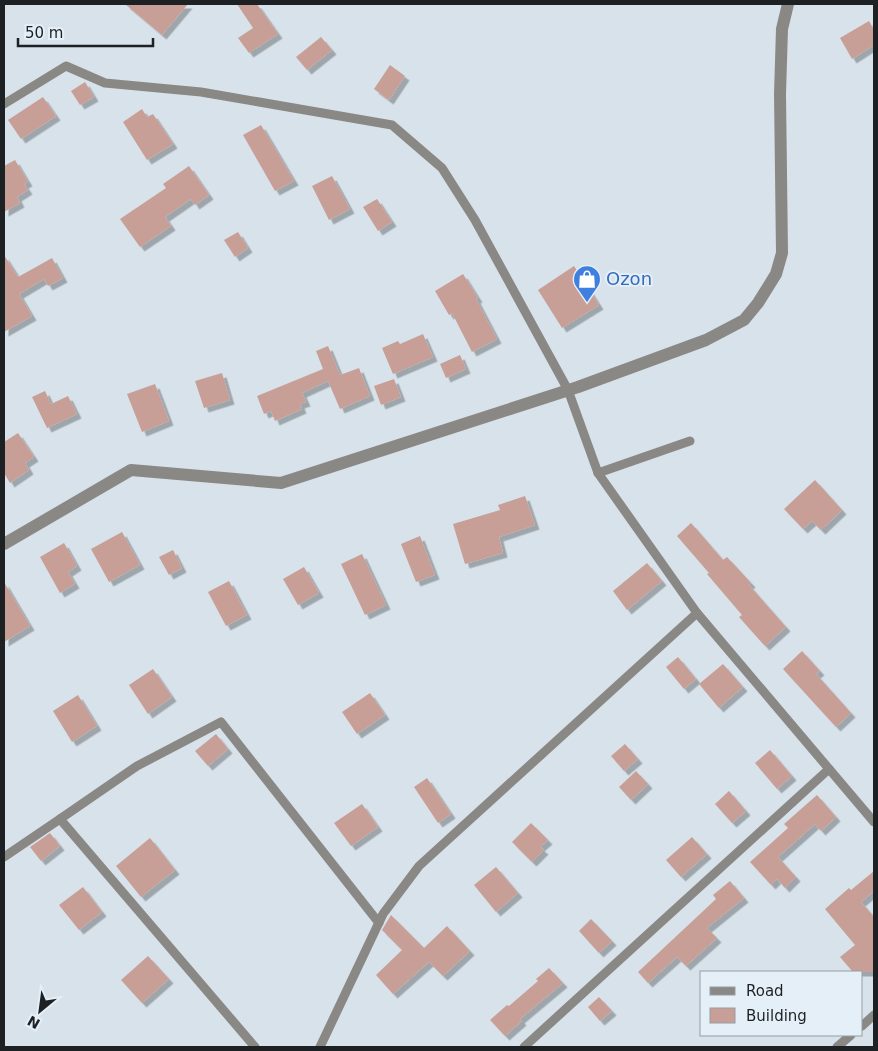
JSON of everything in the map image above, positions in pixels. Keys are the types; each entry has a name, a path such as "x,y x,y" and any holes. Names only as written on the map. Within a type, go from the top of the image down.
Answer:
{"street":[{"path":"4,544 132,470 281,483 568,390 706,340 744,320 758,303 776,274 782,253 780,94 782,29 788,4"}],"lane":[{"path":"4,104 66,66 105,83 202,92 392,125 442,168 475,220 568,390 598,473 697,613 874,822"},
{"path":"598,473 690,441"},
{"path":"320,1047 383,914 419,866 697,613"},
{"path":"4,857 137,766 221,722 379,923"},
{"path":"524,1047 830,769"},
{"path":"60,820 254,1047"},
{"path":"863,1025 874,1014"},
{"path":"837,1047 850,1036"}],"building":[{"path":"125,4 188,4 162,35"},
{"path":"237,4 257,4 278,34 249,53 238,38 253,28"},
{"path":"869,21 874,30 874,45 852,59 840,38"},
{"path":"321,37 332,50 307,70 296,57"},
{"path":"390,65 405,76 389,100 374,89"},
{"path":"85,82 94,97 80,105 71,91"},
{"path":"43,97 56,116 21,139 8,120"},
{"path":"142,109 147,117 153,114 173,144 147,160 123,122"},
{"path":"261,125 294,181 275,191 243,135"},
{"path":"15,160 28,182 24,184 28,190 17,197 20,203 4,212 4,166"},
{"path":"189,166 209,195 195,205 191,199 165,217 171,226 140,247 120,219 166,188 163,184"},
{"path":"332,176 350,209 329,220 312,186"},
{"path":"377,199 392,222 378,231 363,207"},
{"path":"238,232 248,248 235,257 224,240"},
{"path":"4,255 18,277 52,258 63,278 48,286 44,279 19,294 32,316 4,332"},
{"path":"574,266 599,305 562,328 538,290"},
{"path":"463,274 478,298 476,299 497,339 472,352 452,313 449,315 435,291"},
{"path":"423,334 433,357 393,374 382,348 398,341 400,344"},
{"path":"328,346 340,375 359,368 370,396 340,409 328,381 302,393 306,402 300,404 302,409 275,421 271,411 264,414 257,396 323,369 316,351"},
{"path":"460,355 466,369 446,378 440,364"},
{"path":"222,373 230,400 204,408 195,381"},
{"path":"394,379 401,397 381,405 374,386"},
{"path":"155,384 169,421 142,432 127,394"},
{"path":"45,391 51,404 68,396 77,414 47,428 32,397"},
{"path":"18,433 34,457 25,463 29,470 10,483 4,473 4,442"},
{"path":"815,480 842,510 821,530 812,521 803,529 784,509"},
{"path":"525,496 535,525 499,537 503,553 465,564 453,524 500,510 498,505"},
{"path":"691,523 723,560 727,557 751,583 749,585 786,627 765,646 739,617 742,615 677,536"},
{"path":"122,532 140,565 109,582 91,549"},
{"path":"420,536 435,575 416,582 401,544"},
{"path":"64,543 77,566 68,572 75,584 60,593 40,557"},
{"path":"173,550 182,568 169,575 159,557"},
{"path":"362,554 386,605 365,615 341,564"},
{"path":"647,563 662,581 627,610 613,591"},
{"path":"304,567 319,593 298,605 283,579"},
{"path":"229,581 247,615 226,626 208,592"},
{"path":"4,582 30,626 4,642"},
{"path":"802,651 820,671 816,674 851,713 836,727 783,669"},
{"path":"678,657 696,679 684,689 666,667"},
{"path":"723,664 743,687 719,708 699,684"},
{"path":"153,669 172,697 148,714 129,685"},
{"path":"370,693 385,715 357,734 342,712"},
{"path":"78,695 97,726 72,742 53,711"},
{"path":"216,734 228,749 208,766 195,751"},
{"path":"625,744 638,759 624,771 611,756"},
{"path":"770,750 792,776 777,789 755,763"},
{"path":"636,771 648,784 631,800 619,787"},
{"path":"427,778 451,814 438,823 414,787"},
{"path":"729,791 746,811 732,823 715,804"},
{"path":"817,795 836,817 821,831 815,824 778,857 796,877 785,888 777,879 771,885 750,862 788,828 784,824"},
{"path":"362,804 378,827 351,846 334,823"},
{"path":"531,823 548,840 540,847 544,850 532,862 512,842"},
{"path":"50,833 60,846 41,861 30,847"},
{"path":"692,837 707,854 681,877 666,860"},
{"path":"150,838 175,870 141,897 116,866"},
{"path":"496,867 518,893 496,912 474,885"},
{"path":"874,871 874,891 861,902 874,917 874,972 852,971 840,957 855,945 825,909 849,888 851,890"},
{"path":"730,881 744,898 707,928 717,938 686,966 677,957 648,983 638,972 716,899 713,895"},
{"path":"83,887 102,912 79,930 59,905"},
{"path":"391,915 424,948 447,926 470,951 443,976 429,962 393,994 376,975 402,950 382,930"},
{"path":"591,919 612,941 599,953 579,931"},
{"path":"148,956 169,979 142,1003 121,980"},
{"path":"549,968 563,983 520,1019 522,1021 505,1036 490,1020 538,981 536,979"},
{"path":"599,997 612,1011 600,1021 588,1007"}],"place":[{"name":"Ozon","path":"587,303"}]}
